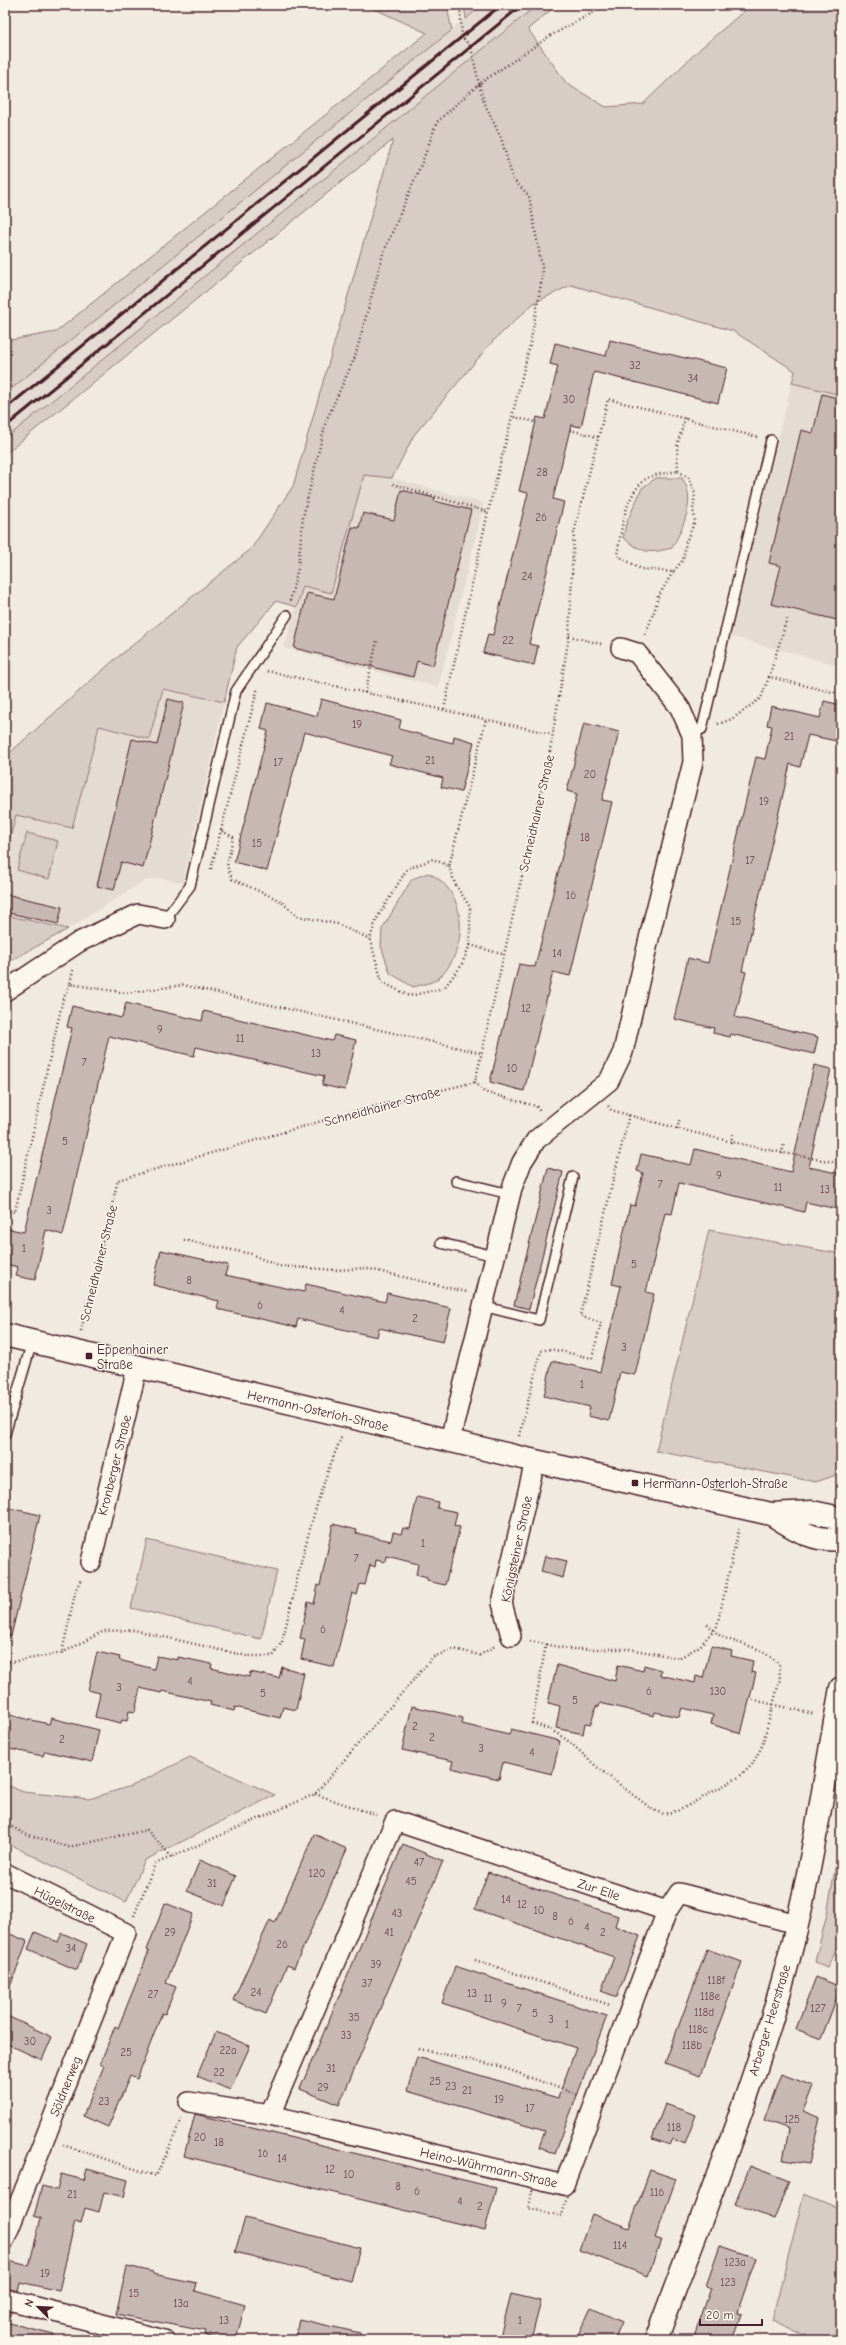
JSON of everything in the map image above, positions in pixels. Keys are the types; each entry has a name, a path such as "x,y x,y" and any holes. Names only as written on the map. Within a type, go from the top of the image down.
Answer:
{"street":[{"path":"450,1440 510,1194 522,1162 536,1140 551,1126 609,1081 616,1069 630,1029 651,930 693,762 697,732 680,708 629,651"},
{"path":"5,991 79,942 138,914 165,919"},
{"name":"Hermann-Osterloh-Straße","path":"5,1335 137,1368 350,1418 771,1514 812,1512 831,1516 841,1521"},
{"name":"Kronberger Straße","path":"91,1562 137,1368"},
{"name":"Königsteiner Straße","path":"511,1636 502,1603 535,1461"},
{"name":"Hermann-Osterloh-Straße","path":"771,1514 808,1537 827,1541 841,1539"},
{"name":"Arberger Heerstraße","path":"656,2340 773,2015 797,1924 841,1688"},
{"path":"270,2115 395,1821"},
{"name":"Zur Elle","path":"395,1821 667,1911"},
{"name":"Hügelstraße","path":"5,1873 126,1933"},
{"path":"667,1911 679,1893 797,1924"},
{"name":"Heino-Wührmann-Straße","path":"189,2102 270,2115 564,2185 667,1911"},
{"name":"Söldnerweg","path":"5,2239 126,1933"},
{"path":"5,2298 164,2340"}],"lane":[{"path":"697,732 771,440"},
{"path":"165,919 190,886 236,691 287,615"},
{"path":"483,1301 539,1320 573,1177"},
{"path":"456,1181 510,1194"},
{"path":"441,1243 494,1256"},
{"path":"5,1434 32,1342"}],"path":[{"path":"444,709 488,512 514,417 530,345 543,273 529,196 513,179 501,138 484,102 471,47 462,37 460,5"},
{"path":"287,615 298,568 303,517 326,421 355,358 383,254 423,160 437,122 479,84 550,36 607,5"},
{"name":"Schneidhainer Straße","path":"75,1353 118,1180 360,1110 475,1082 502,954 547,765 569,636 574,534 608,399 685,418"},
{"path":"514,417 536,422"},
{"path":"678,471 678,446 685,418 771,440"},
{"path":"570,430 598,437"},
{"path":"569,636 629,651 656,609 658,597 673,572 683,560 686,542 695,521 693,508 695,493 688,478 678,471 648,478 631,497 624,516 617,555 642,569 673,572"},
{"path":"393,484 488,512"},
{"path":"697,732 732,719 761,698 787,619"},
{"path":"365,693 377,641"},
{"path":"262,670 552,734"},
{"path":"769,677 841,694"},
{"path":"258,685 222,830 233,837 227,866 232,879 279,900 298,916 337,924 370,939"},
{"path":"449,866 433,859 407,869 376,920 370,939 382,982 409,996 444,988 461,966 470,946 470,907 455,884 449,866 486,719"},
{"path":"5,1210 15,1212 63,998 70,984 79,942"},
{"path":"470,946 502,954"},
{"path":"70,984 126,993 183,985 481,1053"},
{"path":"475,1082 484,1092 536,1106 551,1126"},
{"path":"598,1090 611,1110 629,1116 731,1143 782,1154 841,1163"},
{"path":"514,1456 541,1351 550,1349 592,1358 601,1323 580,1316 629,1116"},
{"path":"677,1129 680,1118"},
{"path":"731,1143 733,1132"},
{"path":"782,1154 784,1143"},
{"path":"184,1240 251,1254 278,1266 337,1270 365,1268 483,1301"},
{"path":"5,1663 62,1653 104,1631 134,1630 247,1656 273,1656 282,1642 308,1536 326,1472 350,1418"},
{"path":"126,1933 155,1864 315,1794 432,1657 454,1649 480,1655 511,1636 568,1649 629,1649 679,1658 700,1646 717,1626 739,1529"},
{"path":"62,1653 76,1589 91,1562"},
{"path":"546,1644 532,1723 551,1729 566,1738 596,1766 653,1810 664,1814 680,1810 739,1777 752,1765 762,1746 772,1704 780,1679 778,1664 768,1654 754,1646 723,1638 705,1622"},
{"path":"749,1699 814,1714"},
{"path":"315,1794 395,1821"},
{"path":"5,1823 25,1834 68,1847 147,1830 172,1857"},
{"path":"476,1960 629,2011"},
{"path":"419,2049 499,2066 596,2101"},
{"path":"44,2138 156,2176 189,2102"}],"shaded area":[{"path":"366,5 450,5 448,12 452,30 5,394 5,341 56,332 427,33"},
{"path":"464,5 482,5 466,19"},
{"path":"482,5 537,5 5,439 5,394"},
{"path":"537,5 557,5 528,29 567,84 606,107 643,104 701,48 751,5 841,5 841,395 792,383 795,371 733,331 571,285 534,303 491,343 414,435 392,478 364,475 331,593 303,586 297,607 276,601 237,647 224,702 163,689 149,739 99,726 72,828 16,815 5,858 5,757 113,661 251,549 293,486 393,140 5,454 5,439"},
{"path":"792,383 841,395 841,666 729,636"},
{"path":"364,475 392,478 484,503 438,687 284,648 303,586 331,592"},
{"path":"656,478 682,478 688,495 687,513 672,548 657,551 646,551 636,547 623,538 626,524 642,488"},
{"path":"163,689 224,702 183,883 160,878 144,881 68,929 5,915 5,858 16,815 72,828 99,726"},
{"path":"27,833 58,841 49,879 17,870"},
{"path":"428,873 441,882 451,893 457,907 460,922 460,937 456,952 449,966 439,978 430,983 413,987 390,973 381,946 382,929 412,879"},
{"path":"5,915 68,929 5,964"},
{"path":"709,1230 841,1254 841,1438 836,1475 816,1482 656,1451"},
{"path":"147,1540 277,1571 261,1639 131,1608"},
{"path":"190,1757 275,1795 145,1860 126,1902 5,1842 5,1784 23,1792 89,1799 134,1785"},
{"path":"841,1835 841,1940 827,1967 815,1962 827,1914"},
{"path":"804,2194 841,2209 841,2340 815,2340 772,2320"}],"building":[{"path":"610,340 727,368 718,403 594,372 581,427 571,425 553,499 564,502 529,644 538,646 534,665 483,653 488,634 493,635 528,493 519,491 537,417 545,419 558,366 550,364 555,343 606,356"},
{"path":"822,394 841,399 841,621 771,604 781,566 769,563 801,430 813,433"},
{"path":"401,490 435,498 434,501 471,510 433,666 417,661 413,677 294,648 307,593 334,599 352,527 359,528 363,513 394,520"},
{"path":"168,699 184,703 143,868 121,862 114,890 97,886 132,739 157,745"},
{"path":"321,699 401,720 399,729 453,743 454,736 474,742 461,792 441,787 443,778 389,764 392,756 304,732 267,871 234,862 268,731 261,729 267,703 317,716"},
{"path":"824,701 841,705 841,742 808,735 800,767 790,764 742,971 746,972 735,1017 818,1037 814,1054 731,1034 730,1037 713,1033 714,1028 674,1019 688,958 708,963 756,757 765,759 772,726 767,725 771,706 820,718"},
{"path":"584,723 619,732 602,800 612,802 570,976 553,972 524,1091 490,1082 519,964 535,967 577,794 567,791"},
{"path":"5,894 62,907 58,924 5,912"},
{"path":"126,1003 202,1021 204,1011 332,1041 334,1035 356,1040 345,1090 322,1085 324,1076 196,1047 194,1056 109,1036 63,1235 46,1230 35,1280 16,1276 18,1267 5,1264 5,1228 24,1232 72,1028 67,1027 72,1006 122,1018"},
{"path":"814,1065 831,1069 809,1167 841,1174 841,1210 806,1202 804,1212 679,1183 672,1214 665,1213 646,1292 654,1294 635,1375 620,1372 609,1421 588,1416 590,1407 544,1396 552,1361 600,1372 621,1286 612,1284 630,1205 635,1206 643,1173 637,1171 641,1154 691,1165 695,1149 791,1172"},
{"path":"548,1168 563,1172 529,1309 514,1305"},
{"path":"161,1250 228,1265 225,1275 304,1292 306,1284 385,1302 387,1293 451,1308 443,1342 379,1328 377,1337 298,1319 296,1327 217,1309 219,1301 153,1285"},
{"path":"417,1497 438,1502 437,1508 457,1512 454,1526 460,1527 445,1585 427,1581 427,1578 416,1575 418,1564 387,1556 386,1562 376,1560 375,1567 370,1565 365,1585 360,1584 357,1595 352,1593 334,1667 301,1659 305,1639 300,1638 308,1602 314,1604 318,1585 320,1586 333,1524 357,1530 356,1533 391,1541 393,1532 401,1534 403,1528 410,1529"},
{"path":"5,1507 40,1515 11,1636 5,1635"},
{"path":"545,1556 567,1561 563,1578 541,1572"},
{"path":"711,1646 732,1651 731,1656 753,1661 751,1672 756,1673 741,1734 711,1724 713,1715 682,1708 679,1717 655,1712 654,1716 600,1703 599,1707 596,1706 591,1724 585,1723 583,1734 556,1728 560,1706 548,1703 557,1665 615,1681 618,1665 643,1671 644,1665 661,1670 660,1675 695,1683 696,1676 703,1678"},
{"path":"97,1652 120,1657 119,1660 154,1669 157,1656 178,1660 178,1657 212,1664 211,1668 249,1677 250,1672 279,1678 282,1667 304,1673 296,1710 283,1707 280,1718 235,1707 234,1711 210,1705 211,1702 162,1691 161,1693 140,1688 135,1712 129,1711 127,1721 122,1720 121,1723 95,1717 100,1693 88,1690"},
{"path":"412,1706 463,1718 462,1724 509,1735 511,1729 560,1741 552,1774 503,1762 499,1779 451,1768 453,1761 402,1750"},
{"path":"5,1714 49,1724 51,1718 99,1730 92,1762 45,1751 43,1756 5,1748"},
{"path":"314,1834 347,1849 294,1968 287,1965 266,2014 233,2000 270,1920 275,1923"},
{"path":"403,1844 443,1861 339,2105 300,2089"},
{"path":"200,1860 236,1876 224,1906 187,1891"},
{"path":"488,1872 618,1916 615,1926 640,1936 617,1997 601,1991 614,1957 475,1909"},
{"path":"165,1903 193,1914 166,1983 176,1987 165,2014 162,2013 137,2079 130,2076 108,2127 83,2116 104,2066 100,2064 115,2026 118,2028 149,1951 147,1950"},
{"path":"5,1932 27,1941 7,1995 5,1995"},
{"path":"35,1932 58,1942 62,1933 87,1944 77,1970 28,1949"},
{"path":"707,1949 742,1962 700,2076 665,2063"},
{"path":"455,1966 607,2016 555,2154 539,2147 545,2131 407,2091 417,2057 558,2098 576,2048 442,2003"},
{"path":"816,1977 841,1987 821,2039 796,2029"},
{"path":"5,2015 52,2037 42,2060 5,2043"},
{"path":"216,2032 250,2046 230,2090 197,2076"},
{"path":"781,2074 813,2086 803,2111 820,2118 809,2164 783,2160 789,2129 764,2120"},
{"path":"665,2104 696,2115 685,2144 673,2139 670,2145 652,2139"},
{"path":"195,2114 496,2188 485,2230 184,2156"},
{"path":"750,2166 789,2181 774,2219 735,2204"},
{"path":"87,2169 128,2180 124,2197 104,2192 99,2212 85,2208 81,2223 75,2221 59,2291 20,2282 18,2291 5,2288 5,2260 29,2266 41,2218 34,2216 42,2186 57,2190 61,2174 84,2180"},
{"path":"650,2170 676,2179 655,2238 661,2240 648,2276 579,2250 592,2214 629,2228"},
{"path":"245,2218 360,2248 351,2281 235,2252"},
{"path":"720,2246 756,2258 737,2313 742,2314 733,2340 693,2340 711,2288 706,2286"},
{"path":"127,2266 153,2272 153,2274 197,2283 195,2291 245,2305 236,2340 221,2340 204,2335 205,2331 116,2314"},
{"path":"511,2294 541,2301 531,2340 499,2340"},
{"path":"591,2308 622,2322 614,2340 576,2340"},
{"path":"5,2310 12,2312 10,2318 5,2317"},
{"path":"299,2319 360,2333 360,2340 295,2340"},
{"path":"5,2322 54,2334 53,2340 5,2340"}],"railway":[{"path":"5,409 501,5"},
{"path":"5,427 522,5"}],"place":[{"name":"Eppenhainer Straße","path":"89,1356"},
{"name":"Hermann-Osterloh-Straße","path":"635,1483"}]}
